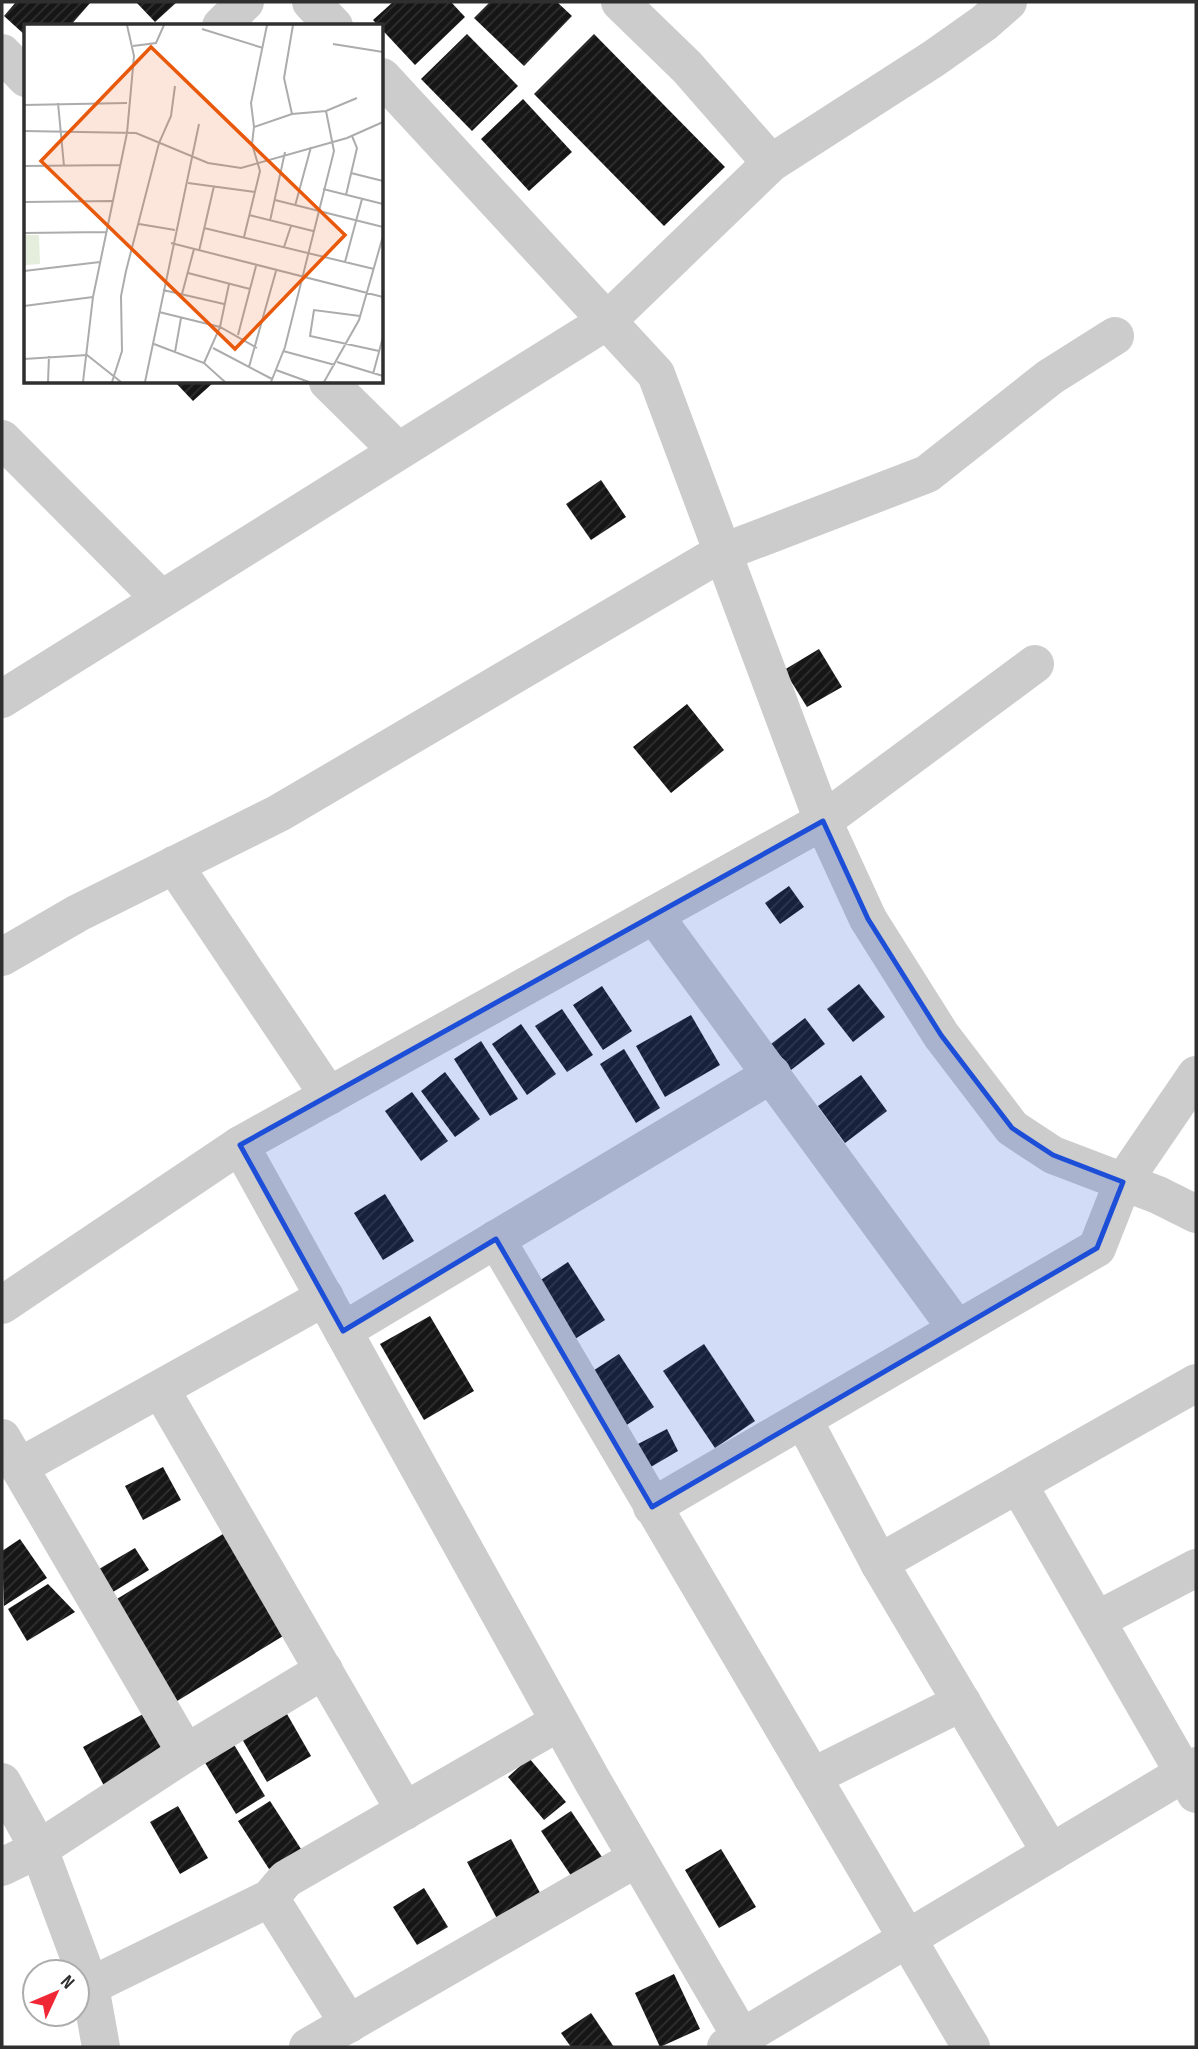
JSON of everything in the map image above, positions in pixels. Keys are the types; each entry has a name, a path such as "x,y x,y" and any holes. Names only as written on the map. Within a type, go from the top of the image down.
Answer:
{"street":[{"path":"223,24 245,2"},
{"path":"311,2 332,24"},
{"path":"620,2 687,67 771,163"},
{"path":"2,699 607,321 771,163 933,59 984,23 1008,2"},
{"path":"2,53 24,76"},
{"path":"383,78 656,374 823,821 875,930 941,1035 1012,1128 1054,1155 1196,1214"},
{"path":"2,957 78,912 279,813 721,553 927,474 1049,377 1115,336"},
{"path":"329,383 397,452"},
{"path":"2,439 161,599"},
{"path":"2,1305 240,1145 823,821 1035,664"},
{"path":"174,865 329,1096"},
{"path":"654,915 957,1329"},
{"path":"343,1331 772,1074"},
{"path":"652,1507 1097,1248 1123,1182 1196,1074"},
{"path":"240,1145 739,2044 1051,1853 1192,1778 1018,1484"},
{"path":"496,1239 971,2047"},
{"path":"186,1753 11,1453 161,1390 325,1297"},
{"path":"879,1563 1196,1383"},
{"path":"161,1390 405,1811"},
{"path":"803,1419 879,1563 1051,1853"},
{"path":"1097,1620 1196,1568"},
{"path":"2,1867 39,1849 186,1753 324,1670"},
{"path":"812,1777 962,1702"},
{"path":"91,1986 270,1898 286,1878 559,1722"},
{"path":"2,1782 39,1849 80,1958"},
{"path":"308,2047 637,1858"},
{"path":"270,1898 349,2024"},
{"path":"91,1992 101,2047"}],"highlighted area":[{"path":"823,821 868,919 941,1035 1012,1128 1053,1155 1123,1182 1097,1248 652,1507 496,1239 343,1331 240,1145"}],"building":[{"path":"16,2 91,2 72,24 24,24 24,34 4,16"},
{"path":"136,2 177,2 155,22"},
{"path":"393,2 451,2 465,17 415,65 383,31 383,24 377,24 373,20"},
{"path":"490,2 557,2 572,16 524,66 474,18"},
{"path":"467,34 518,86 472,131 421,79"},
{"path":"594,34 725,167 664,226 534,94"},
{"path":"523,99 572,152 529,191 481,139"},
{"path":"176,383 213,383 193,401"},
{"path":"601,480 626,517 591,540 566,504"},
{"path":"819,649 842,687 807,707 784,670"},
{"path":"687,704 724,750 671,793 633,747"},
{"path":"789,886 804,907 780,924 765,903"},
{"path":"859,984 885,1017 853,1042 827,1009"},
{"path":"602,986 632,1031 603,1050 573,1005"},
{"path":"562,1009 593,1055 567,1072 535,1026"},
{"path":"691,1015 720,1065 665,1097 636,1046"},
{"path":"805,1018 825,1044 791,1070 771,1044"},
{"path":"521,1024 556,1074 527,1095 492,1044"},
{"path":"481,1041 518,1099 490,1116 454,1059"},
{"path":"624,1049 660,1108 636,1123 600,1064"},
{"path":"445,1072 480,1119 455,1137 421,1091"},
{"path":"861,1075 887,1111 845,1143 818,1106"},
{"path":"412,1092 448,1141 421,1161 385,1111"},
{"path":"385,1194 414,1241 383,1260 354,1213"},
{"path":"568,1262 605,1320 567,1344 530,1287"},
{"path":"430,1316 474,1391 424,1420 380,1344"},
{"path":"704,1344 755,1421 715,1448 663,1371"},
{"path":"619,1354 654,1407 619,1430 585,1376"},
{"path":"667,1429 678,1451 649,1468 636,1445"},
{"path":"163,1467 181,1500 143,1520 125,1486"},
{"path":"223,1534 288,1633 169,1706 112,1602"},
{"path":"20,1539 47,1578 4,1606 2,1551"},
{"path":"135,1548 149,1570 113,1592 99,1569"},
{"path":"48,1584 75,1612 27,1641 8,1609"},
{"path":"145,1713 170,1759 108,1793 83,1747"},
{"path":"287,1714 311,1756 267,1782 242,1739"},
{"path":"230,1738 265,1796 236,1814 201,1756"},
{"path":"529,1758 566,1802 544,1820 508,1777"},
{"path":"270,1801 301,1849 269,1869 238,1821"},
{"path":"178,1806 208,1858 180,1874 150,1822"},
{"path":"571,1811 606,1863 576,1883 541,1831"},
{"path":"511,1839 545,1902 501,1926 467,1862"},
{"path":"721,1849 756,1907 719,1928 685,1870"},
{"path":"424,1888 448,1927 417,1945 393,1907"},
{"path":"674,1974 700,2029 660,2047 635,1993"},
{"path":"591,2013 614,2047 571,2047 561,2033"}]}
